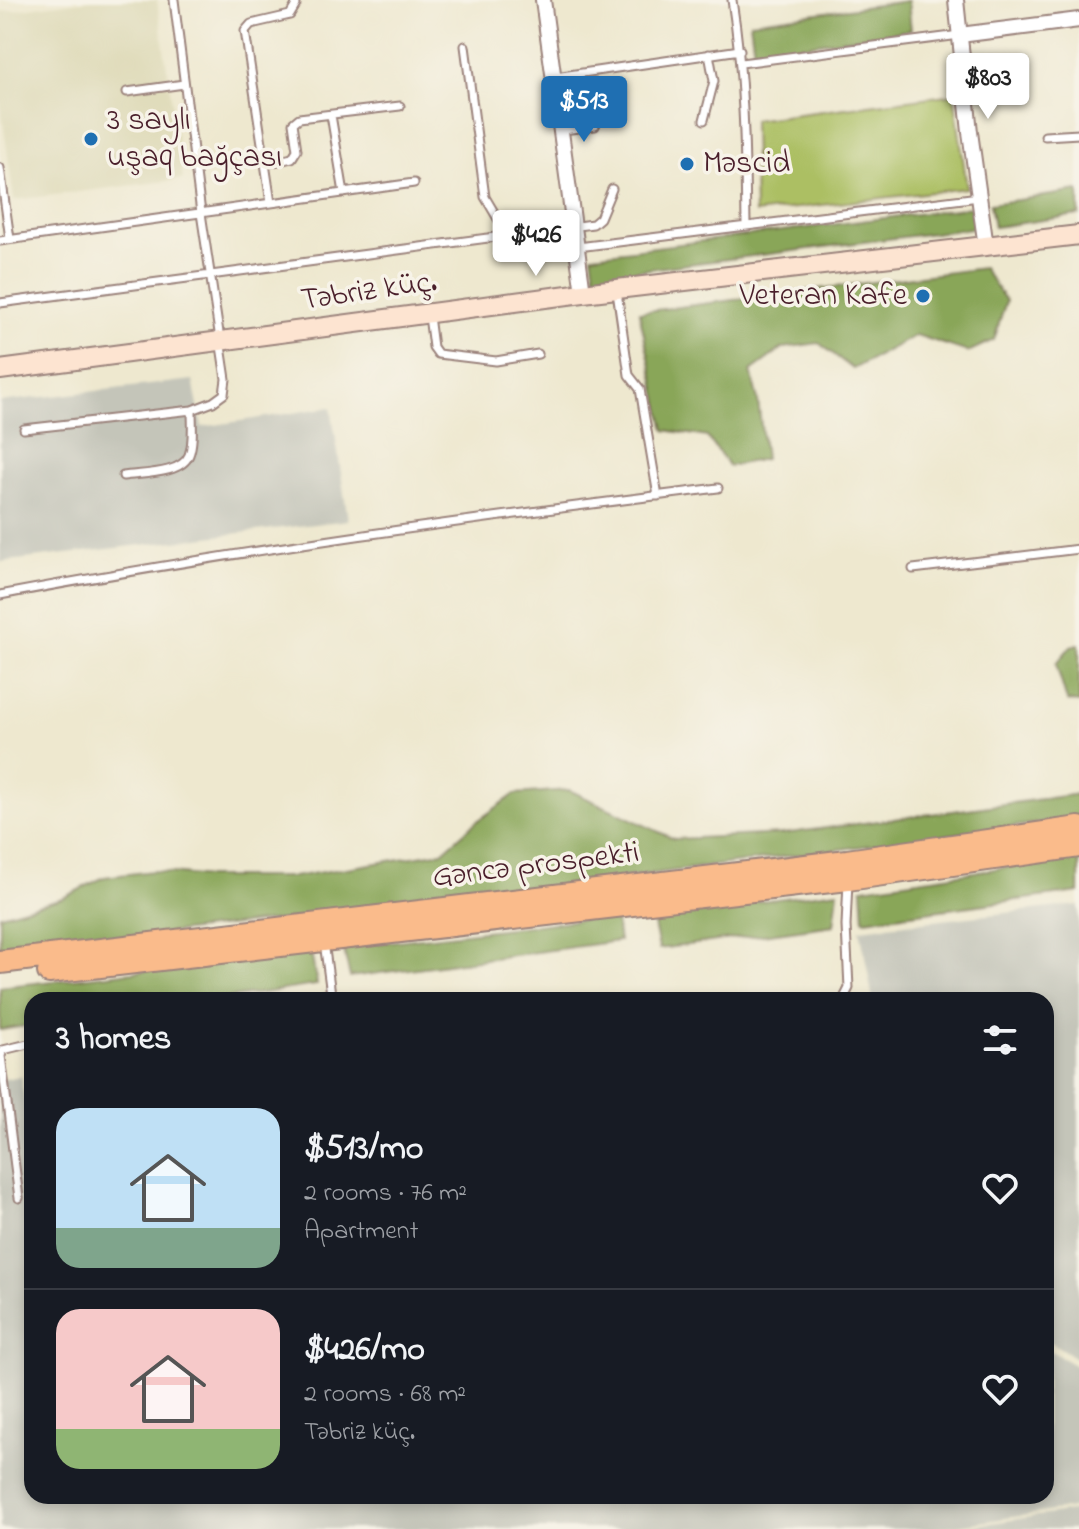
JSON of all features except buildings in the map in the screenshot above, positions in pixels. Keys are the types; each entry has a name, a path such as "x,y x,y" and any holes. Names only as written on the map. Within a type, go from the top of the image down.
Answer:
{"main road":[{"name":"Təbriz küç.","path":"0,370 583,293 1079,235"},
{"name":"Gəncə prospekti","path":"0,977 1079,828"},
{"name":"Gəncə prospekti","path":"0,962 323,933 848,879 1079,846"}],"street":[{"path":"543,0 583,293"},
{"path":"956,0 986,247"},
{"path":"960,35 1079,20"}],"lane":[{"path":"24,429 192,410 224,394 226,379 174,0"},
{"path":"271,203 245,31 251,24 290,15 296,5 295,0"},
{"path":"732,0 741,63 746,225"},
{"path":"741,63 960,35"},
{"path":"465,46 485,197 508,236"},
{"path":"555,77 740,50"},
{"path":"704,120 714,81 709,54"},
{"path":"127,92 184,84"},
{"path":"266,164 292,158 297,150 293,123 299,118 400,106"},
{"path":"331,115 344,193"},
{"path":"563,130 595,126"},
{"path":"1045,136 1079,134"},
{"path":"0,168 10,239"},
{"path":"0,241 414,183"},
{"path":"0,303 593,224 600,218 612,189"},
{"path":"578,247 979,197"},
{"path":"617,289 629,375 640,389 658,496"},
{"path":"429,314 433,347 438,354 496,361 538,354"},
{"path":"123,476 183,464 189,457 191,446 192,410"},
{"path":"0,595 122,572 440,524 718,488"},
{"path":"913,569 1079,549"},
{"path":"847,992 848,879"},
{"path":"323,933 330,992"},
{"path":"19,1198 1,1056 3,1050 24,1044"}],"shaded area":[{"name":"3 saylı uşaq bağçası","path":"90,0 157,0 183,179 14,200 0,99 0,12"},
{"path":"193,380 202,427 331,407 348,520 0,562 0,402"},
{"path":"1079,905 1079,1360 1054,1344 1054,992 872,992 860,929"},
{"path":"20,1076 24,1097 24,1504 1054,1504 1054,1353 1079,1368 1079,1507 934,1529 0,1529 0,1080"},
{"path":"1079,1510 1079,1529 951,1529"}],"green space":[{"path":"908,1 911,30 754,52 750,22"},
{"path":"954,94 967,188 755,213 753,120"},
{"path":"1079,191 1079,215 994,227 990,204"},
{"path":"971,207 974,228 595,276 592,255"},
{"path":"983,268 1006,301 994,340 968,352 916,335 853,369 819,343 783,348 751,371 765,459 729,466 707,437 665,430 639,312"},
{"path":"1079,644 1079,703 1067,701 1056,664 1071,646"},
{"path":"569,790 674,839 782,834 1079,794 1079,818 473,897 0,953 0,915 63,898 104,877 153,871 208,877 293,877 442,852 515,794"},
{"path":"1079,857 1079,892 864,920 862,888"},
{"path":"838,891 834,925 659,949 652,915"},
{"path":"615,916 619,941 350,977 343,947"},
{"path":"311,952 317,985 268,992 24,992 24,1026 0,1030 0,987"}],"place":[{"name":"3 saylı uşaq bağçası","path":"91,139"},
{"name":"Məscid","path":"687,164"},
{"name":"Veteran Kafe","path":"923,296"}]}
